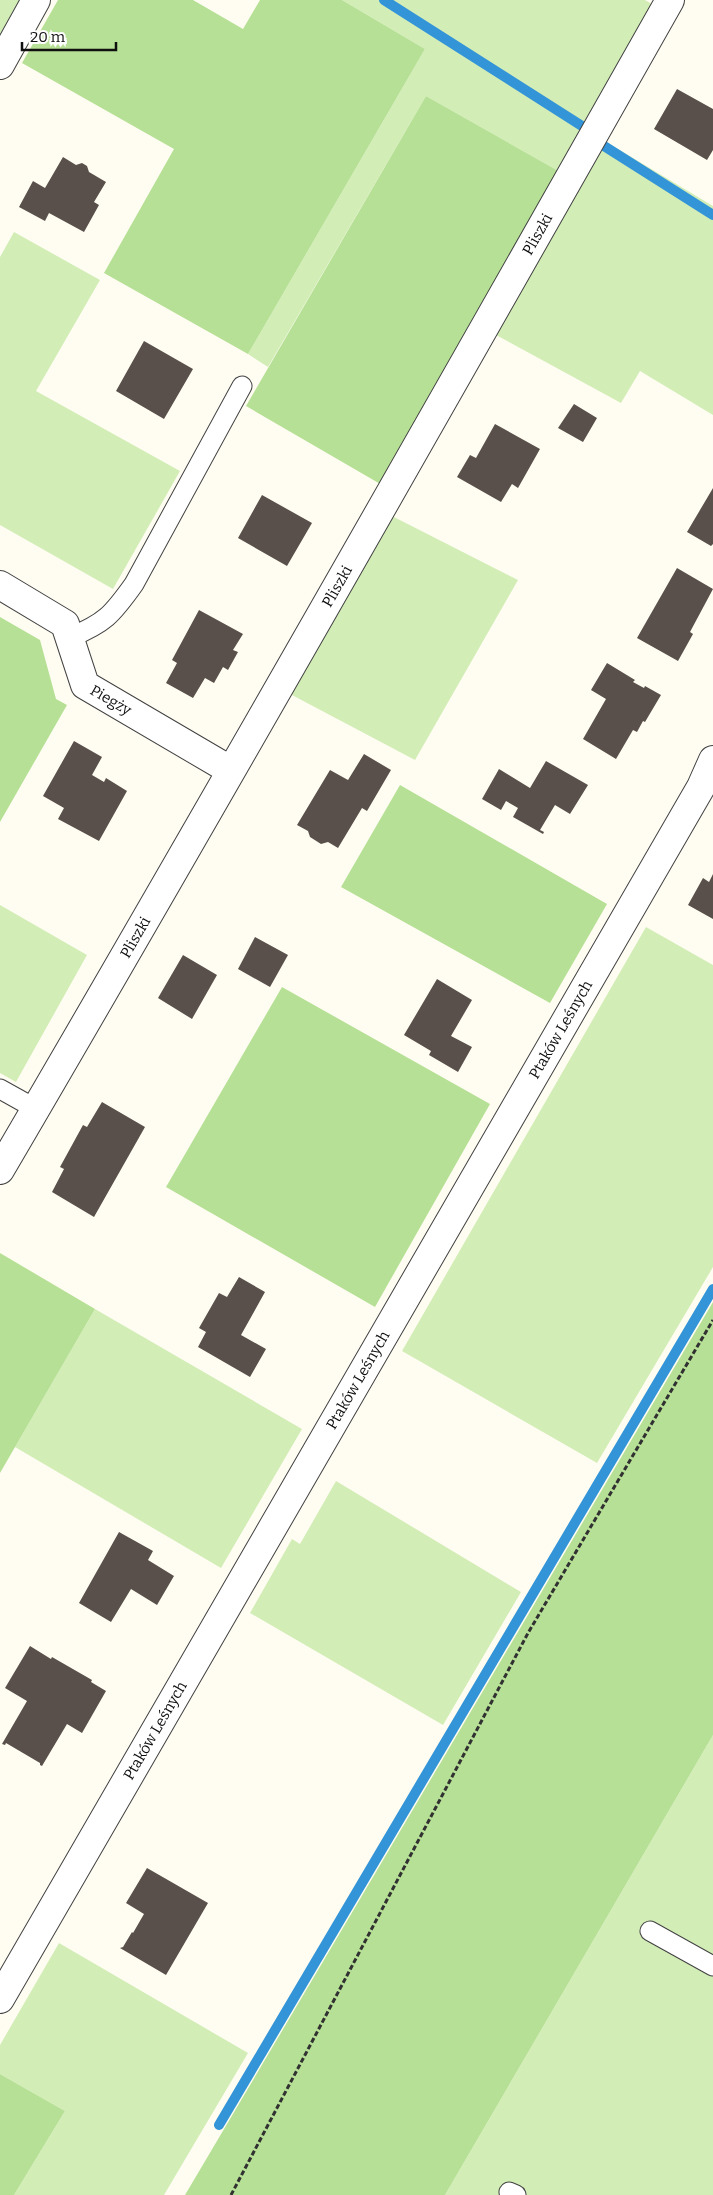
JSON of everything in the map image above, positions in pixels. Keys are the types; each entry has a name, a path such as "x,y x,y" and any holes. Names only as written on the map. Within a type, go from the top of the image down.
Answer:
{"street":[{"path":"0,65 36,0"},
{"name":"Pliszki","path":"0,1170 150,914 230,770 433,420 670,0"},
{"name":"Piegży","path":"0,585 65,624 85,685 230,770"},
{"name":"Ptaków Leśnych","path":"0,1999 707,791 713,760"}],"lane":[{"path":"70,638 93,628 113,613 134,584 242,386"},
{"path":"0,1089 36,1109"},
{"path":"650,1931 713,1966"}],"path":[{"path":"231,2195 528,1633 713,1320"}],"green space":[{"path":"0,0 24,0 0,44"},
{"path":"58,0 193,0 243,29 260,0 342,0 425,49 248,354 104,273 174,149 22,63"},
{"path":"342,0 645,0 657,7 562,173 426,96 268,367 248,354 425,49"},
{"path":"426,96 562,173 382,485 246,406"},
{"path":"603,140 713,206 713,415 640,371 621,403 496,335"},
{"path":"14,232 100,280 36,391 180,471 113,589 0,525 0,257"},
{"path":"392,516 518,580 415,760 290,694"},
{"path":"0,617 40,640 56,699 67,705 0,822"},
{"path":"400,785 607,904 550,1003 341,887"},
{"path":"0,905 87,955 16,1082 0,1073"},
{"path":"646,927 713,965 713,1267 597,1463 402,1351"},
{"path":"282,987 490,1104 375,1307 166,1187"},
{"path":"0,1253 95,1309 0,1473"},
{"path":"713,1302 713,1735 445,2195 185,2195"},
{"path":"95,1309 302,1429 221,1568 15,1447"},
{"path":"336,1481 521,1592 443,1725 250,1613 292,1539 300,1544"},
{"path":"713,1735 713,2195 445,2195"},
{"path":"59,1943 248,2053 164,2195 14,2195 65,2111 0,2074 0,2045"},
{"path":"0,2074 65,2111 14,2195 0,2195"}],"building":[{"path":"677,89 713,109 713,150 707,160 654,129"},
{"path":"63,157 76,165 82,163 87,166 89,172 106,182 94,202 99,205 84,232 49,213 45,221 19,207 33,181 45,188"},
{"path":"144,341 193,369 164,419 116,391"},
{"path":"574,404 597,418 583,442 558,428"},
{"path":"495,424 540,449 518,488 512,484 501,502 457,477 470,455 476,458"},
{"path":"713,488 713,544 711,546 687,532"},
{"path":"262,495 312,523 287,566 238,538"},
{"path":"677,568 713,589 690,632 693,634 678,661 637,638"},
{"path":"199,610 243,634 233,650 238,652 228,670 223,667 214,683 205,678 193,698 166,683 177,663 172,660"},
{"path":"607,663 635,680 633,682 661,695 637,732 633,730 616,759 583,739 606,699 591,690"},
{"path":"74,741 102,757 92,775 104,782 106,778 127,791 99,841 58,819 64,808 43,796"},
{"path":"364,754 391,770 367,811 362,808 338,848 328,842 321,844 310,837 308,831 297,825 330,770 348,780"},
{"path":"546,761 588,785 570,814 555,805 540,830 544,832 543,834 513,817 518,808 506,801 501,810 482,799 499,769 530,788"},
{"path":"713,874 713,919 688,905 703,878 709,882"},
{"path":"255,937 288,955 270,987 238,969"},
{"path":"183,955 217,975 192,1019 158,998"},
{"path":"437,979 472,1000 451,1036 472,1047 458,1072 429,1055 431,1051 404,1035"},
{"path":"102,1102 145,1127 94,1217 52,1192 64,1169 60,1167 83,1125 87,1127"},
{"path":"239,1277 265,1292 241,1335 266,1349 250,1377 198,1347 206,1332 199,1328 219,1293 227,1297"},
{"path":"119,1532 153,1551 148,1560 174,1576 157,1605 131,1589 111,1622 79,1603"},
{"path":"30,1646 92,1680 91,1682 106,1691 82,1733 67,1724 42,1766 6,1743 5,1745 2,1744 27,1701 5,1688"},
{"path":"147,1868 208,1903 166,1975 120,1948 123,1947 133,1933 144,1914 126,1903"}],"waterway":[{"path":"384,0 582,126"},
{"path":"604,146 713,215"},
{"path":"219,2125 713,1289"}]}
